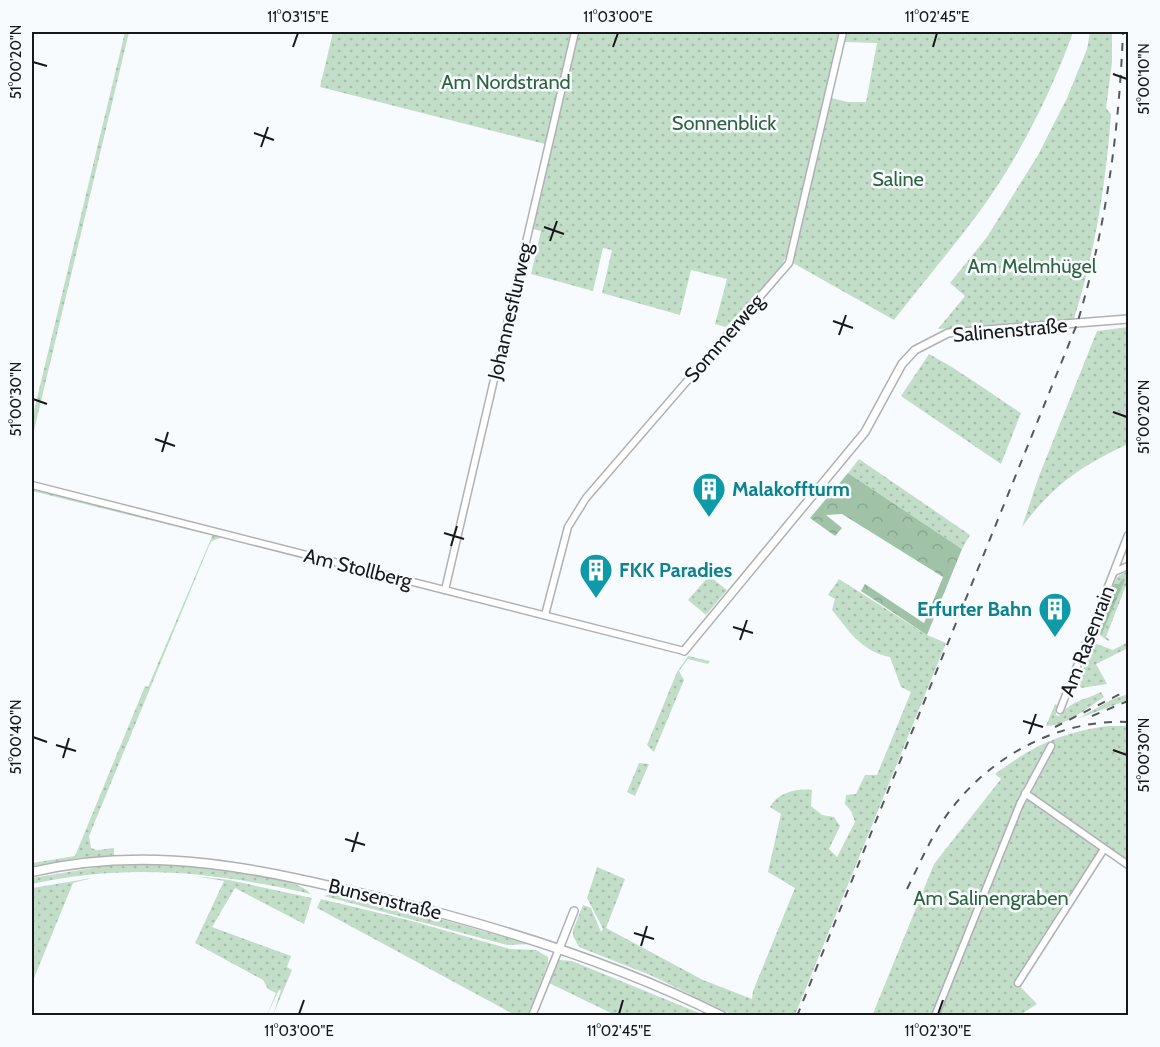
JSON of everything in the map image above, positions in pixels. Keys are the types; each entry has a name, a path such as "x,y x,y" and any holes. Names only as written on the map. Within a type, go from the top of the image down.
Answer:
{"main road":[{"name":"Bunsenstraße","path":"32,872 71,864 128,859 220,863 299,878 444,913 558,949 654,984 722,1016"}],"street":[{"name":"Johannesflurweg","path":"445,590 575,32"},
{"name":"Sommerweg","path":"545,615 568,527 586,498 789,263 843,32"},
{"name":"Salinenstraße","path":"684,651 865,432 902,364 915,350 948,333 1128,320"},
{"name":"Am Stollberg","path":"32,485 684,651"},
{"name":"Am Rasenrain","path":"1060,710 1128,536"},
{"name":"Am Rasenrain","path":"1114,572 1128,566"},
{"path":"935,1016 1025,793 1051,746"},
{"path":"1025,793 1128,865"},
{"path":"1018,983 1104,849"},
{"path":"532,1016 574,912"}],"green space":[{"path":"125,32 129,32 32,439 32,419"},
{"name":"Am Nordstrand","path":"333,32 571,32 545,144 320,87"},
{"name":"Sonnenblick","path":"578,32 840,32 787,255 780,268 726,327 715,324 727,279 691,270 680,315 602,293 612,250 603,248 593,291 531,274 541,231 533,229"},
{"name":"Saline","path":"847,32 1073,32 1044,103 1005,173 977,215 894,320 793,263 831,98 848,102 866,102 877,43 844,42"},
{"name":"Am Melmhügel","path":"1090,32 1112,32 1112,63 1106,108 1111,114 1098,218 1088,269 1074,319 938,329 965,296 950,283 987,237 1038,155 1067,98 1087,49"},
{"path":"1128,327 1128,444 1096,460 1069,478 1045,499 1022,527 1039,476 1097,331"},
{"path":"929,354 1021,413 1001,464 901,396"},
{"path":"859,459 970,535 962,549 848,473"},
{"path":"848,473 962,549 927,635 861,591 865,584 924,623 943,577 842,514 826,515 842,528 835,536 810,518"},
{"path":"32,488 207,532 206,534 32,491"},
{"path":"213,534 221,536 212,541 209,546 89,836 91,848 97,850 114,848 114,855 32,868 32,863 75,856 145,686 148,687"},
{"path":"1128,571 1128,580 1106,637 1110,640 1108,641 1097,633 1098,622 1117,577"},
{"path":"709,576 727,590 706,615 688,600"},
{"path":"1123,578 1125,580 1102,633 1098,624 1100,620 1106,621 1105,616 1110,608 1108,600 1110,593 1114,584 1119,584"},
{"path":"839,579 927,635 946,643 795,1015 733,1015 650,975 579,947 573,936 573,930 583,905 591,908 601,932 603,929 587,898 597,867 625,879 606,928 703,980 752,999 753,991 795,888 768,872 781,814 770,807 777,798 788,792 812,790 811,806 822,815 834,817 840,826 829,849 837,857 855,822 851,811 845,804 846,795 856,794 865,775 877,775 911,692 901,687 890,657 864,645 832,610 835,599 828,595"},
{"path":"1128,642 1128,648 1096,664 1107,684 1081,688 1078,682 1094,643 1113,650"},
{"path":"688,656 710,661 708,664 688,659 679,671 684,680 654,752 647,745 677,672"},
{"path":"1101,692 1104,697 1076,716 1062,723 1046,726 1055,704 1057,705 1056,715 1059,716 1073,704"},
{"path":"1128,694 1128,700 1077,719 1113,699"},
{"name":"Am Salinengraben","path":"1108,726 1128,726 1128,861 1103,844 1016,982 1037,1004 1020,1015 872,1016 934,864 1001,779 995,774 1048,742 1075,732"},
{"path":"639,763 649,764 635,796 627,792"},
{"path":"165,864 265,876 286,881 311,894 240,880 172,873 103,874 68,877 32,884 32,878 104,866"},
{"path":"194,876 229,880 312,898 304,924 235,888 212,927 291,956 287,967 292,970 273,1015 281,990 267,1015 276,993 268,989 263,980 195,943 224,881"},
{"path":"92,878 73,883 32,983 32,888"},
{"path":"331,894 405,909 529,944 507,945 324,896"},
{"path":"321,899 408,920 510,949 536,950 548,957 548,963 528,1015 515,1015 317,908"},
{"path":"559,960 572,961 704,1015 615,1015 549,983"}],"railway":[{"path":"797,1016 1077,324 1096,252 1109,180 1118,106 1123,32"},
{"path":"1055,727 1128,690"},
{"path":"1092,716 1128,701"},
{"path":"907,889 945,817 987,772 1030,744 1053,734 1078,727 1128,722"}],"place":[{"name":"Malakoffturm","path":"709,518"},
{"name":"FKK Paradies","path":"596,599"},
{"name":"Erfurter Bahn","path":"1055,638"}]}
